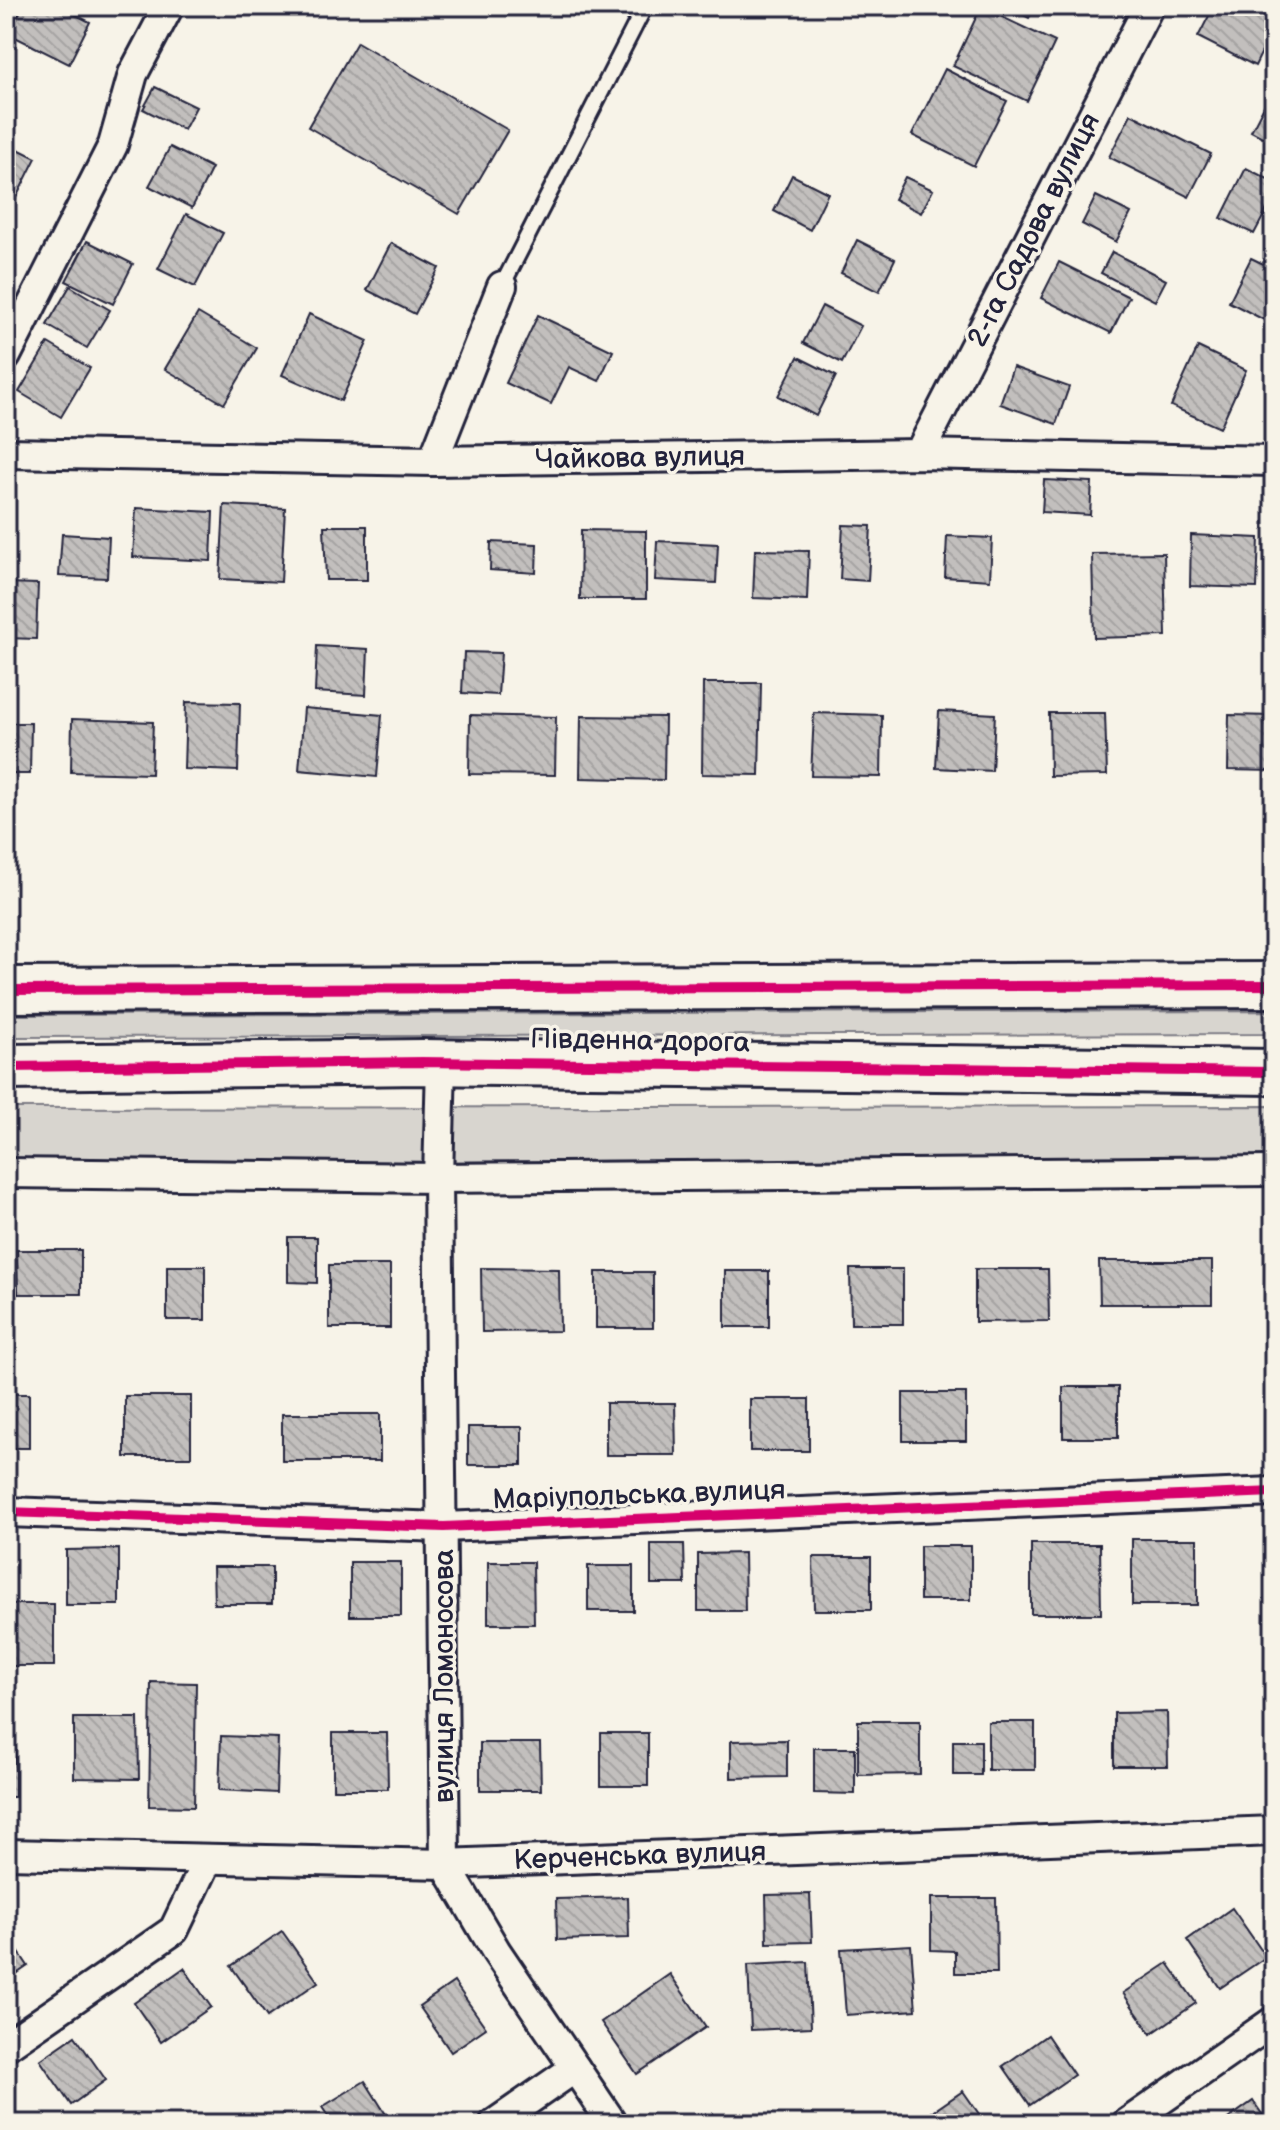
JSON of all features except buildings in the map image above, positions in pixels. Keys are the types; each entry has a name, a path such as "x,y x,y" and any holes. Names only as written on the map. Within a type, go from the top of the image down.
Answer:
{"main road":[{"name":"Південна дорога","path":"6,990 1274,985"},
{"name":"Південна дорога","path":"6,1067 441,1063 1274,1072"}],"street":[{"path":"6,356 113,145 133,74 169,6"},
{"name":"2-га Садова вулиця","path":"919,454 1149,6"},
{"path":"433,461 502,286"},
{"name":"Чайкова вулиця","path":"6,453 433,461 919,454 1274,461"},
{"name":"вулиця Ломоносова","path":"441,1063 438,1178 444,1527 445,1864"},
{"path":"6,1173 438,1178 1274,1171"},
{"name":"Маріупольська вулиця","path":"6,1512 444,1527 1274,1492"},
{"name":"Керченська вулиця","path":"6,1854 445,1864 1274,1831"},
{"path":"6,2046 174,1930 208,1859"},
{"path":"445,1864 496,1951 613,2124"},
{"path":"1126,2124 1274,2021"},
{"path":"494,2124 575,2068"}],"lane":[{"path":"502,286 645,6"}],"shaded area":[{"path":"1274,1011 1274,1034 6,1037 6,1015"},
{"path":"1274,1106 1274,1157 403,1162 6,1159 6,1108"}],"cycle path":[{"path":"6,990 1274,985"},
{"path":"6,1067 422,1062 1274,1072"},
{"path":"6,1512 444,1527 1274,1492"}]}
